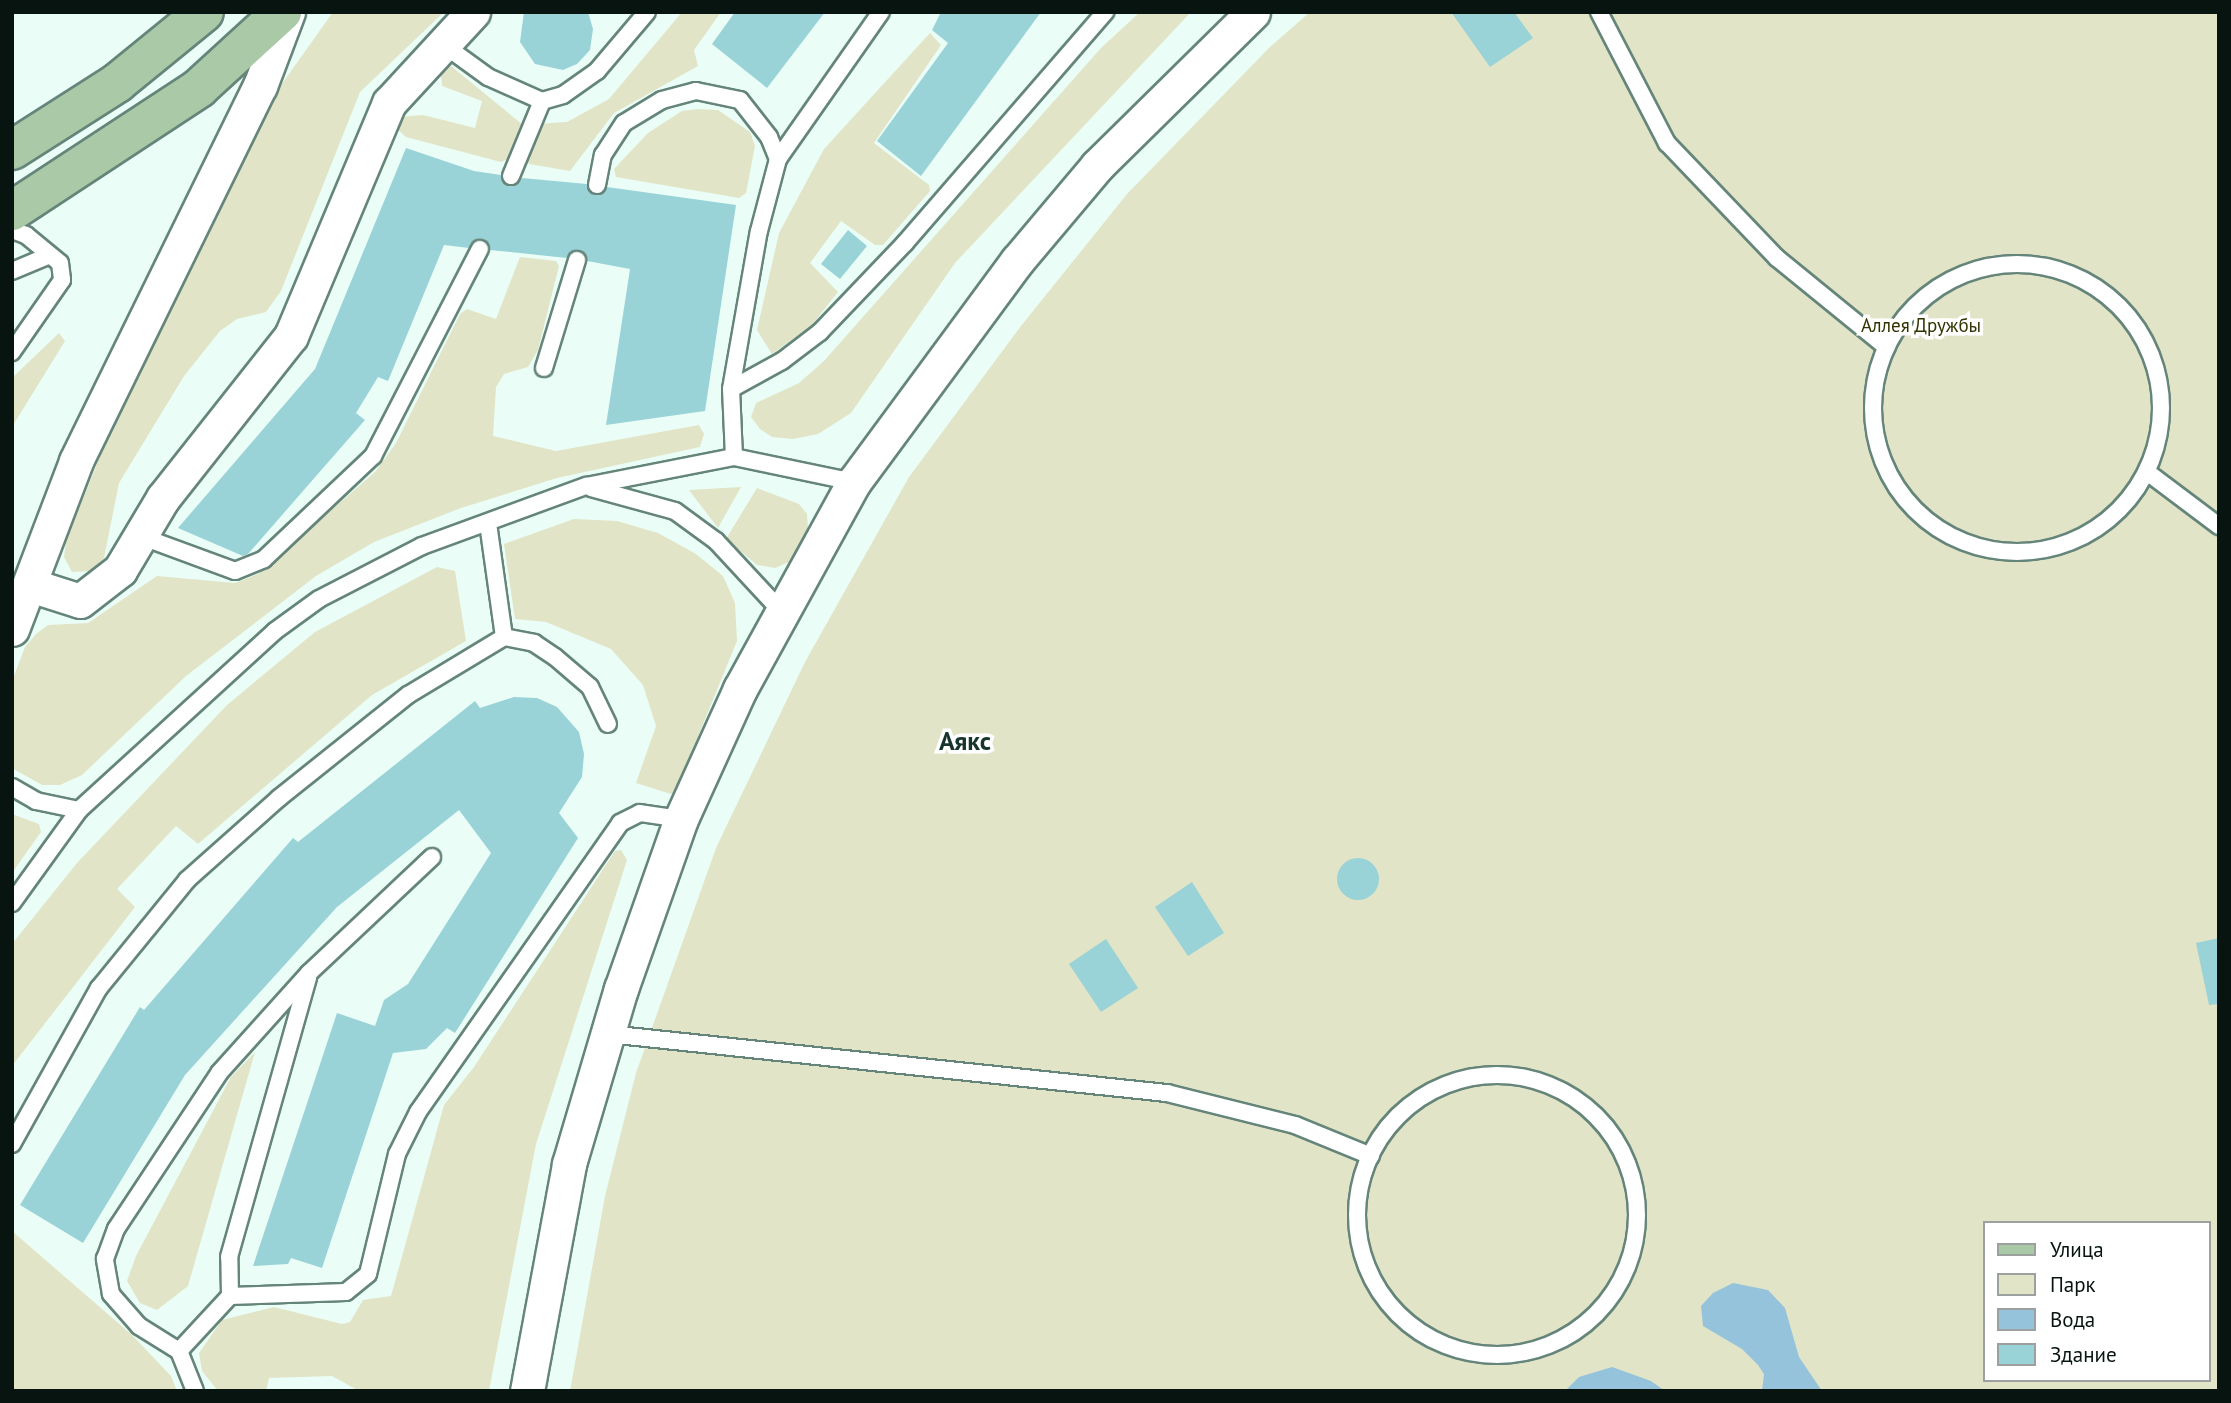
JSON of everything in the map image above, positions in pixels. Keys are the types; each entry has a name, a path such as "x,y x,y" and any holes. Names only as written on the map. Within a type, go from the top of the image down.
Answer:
{"main road":[{"path":"12,150 117,83 204,12"},
{"path":"12,211 199,88 282,12"}],"street":[{"path":"12,629 76,461 260,86 288,12"},
{"path":"30,585 80,601 120,570 163,498 291,336 390,103 473,12"},
{"path":"527,1391 569,1164 608,1034 681,819 781,611 854,482 1026,250 1097,166 1253,12"}],"lane":[{"path":"444,45 488,76 542,101 563,95 597,71 647,12"},
{"path":"734,457 731,390 759,231 778,159 881,12"},
{"path":"731,390 782,361 820,332 905,243 1105,12"},
{"path":"1599,12 1667,143 1777,258 1886,347"},
{"path":"597,185 603,155 624,123 662,100 696,91 740,100 769,137 778,159"},
{"path":"510,176 542,101"},
{"path":"12,230 26,235 60,263 62,280 12,352"},
{"path":"140,536 234,571 264,559 373,456 448,304 480,249"},
{"path":"12,271 50,255"},
{"path":"544,368 577,260"},
{"path":"2009,263 2064,271 2112,299 2151,349 2160,385 2160,430 2147,472 2118,511 2079,539 2033,552 1986,550 1943,533 1908,503 1887,470 1873,425 1874,385 1886,347 1908,313 1953,278 2009,263"},
{"path":"12,903 79,810 265,640 320,599 422,546 586,486 734,457 854,482"},
{"path":"2147,472 2219,526"},
{"path":"586,486 675,511 716,541 781,611"},
{"path":"488,523 504,637"},
{"path":"12,1144 99,988 187,880 279,798 408,695 504,637 534,643 555,657 590,687 608,724"},
{"path":"12,787 36,801 79,810"},
{"path":"230,1296 346,1292 368,1274 397,1154 418,1112 620,823 640,813 681,819"},
{"path":"195,1391 179,1352 120,1308 111,1294 105,1259 116,1229 220,1072 309,973 432,857"},
{"path":"179,1352 230,1296 229,1257 309,973"},
{"path":"608,1034 1167,1093 1295,1125 1371,1156"},
{"path":"1489,1074 1550,1084 1601,1120 1628,1165 1637,1205 1627,1266 1612,1294 1592,1318 1547,1345 1506,1354 1475,1353 1444,1345 1394,1309 1363,1255 1359,1192 1371,1156 1403,1111 1458,1080 1489,1074"}],"green space":[{"path":"333,12 444,12 360,92 281,291 266,312 237,319 220,331 184,376 119,483 104,558 91,571 72,572 64,557 66,541 113,424 250,129"},
{"path":"682,12 721,12 694,50 698,66 614,113 570,171 529,164 524,155 536,124 567,122 609,99"},
{"path":"1140,12 1191,12 955,263 851,413 818,434 793,439 772,437 760,429 751,417 756,403 799,383 824,361 1101,48"},
{"name":"Аллея Дружбы","path":"1310,12 2219,12 2219,1391 570,1391 605,1196 636,1073 716,848 805,662 909,477 1021,326 1127,194 1269,48"},
{"path":"930,33 941,45 874,143 929,185 930,191 883,245 875,245 841,221 810,263 838,292 811,326 772,354 757,330 779,233 824,149"},
{"path":"451,66 523,125 508,159 501,162 406,137 395,127 398,117 423,115 475,128 482,101 442,86 441,74"},
{"path":"718,110 750,132 755,146 746,193 739,198 616,177 614,169 648,133 682,111"},
{"path":"520,257 556,261 559,266 538,350 528,367 504,374 496,387 493,436 556,451 699,425 704,434 700,447 557,478 461,508 374,542 316,576 186,676 82,775 60,785 42,785 12,768 12,681 25,647 36,634 48,625 88,623 157,576 235,583 258,574 375,472 396,443 460,314 467,309 496,319"},
{"path":"59,333 65,341 12,427 12,378"},
{"path":"741,487 718,528 689,490"},
{"path":"757,488 799,504 807,514 808,529 800,545 789,562 775,568 757,565 726,539"},
{"path":"574,519 617,521 658,533 696,554 723,576 735,603 737,641 674,795 636,783 656,726 643,685 611,649 546,622 515,619 504,544"},
{"path":"437,567 455,571 466,641 372,695 198,844 176,826 117,889 135,907 12,1066 12,944 77,863 227,705 315,632"},
{"path":"12,814 39,824 41,832 12,873"},
{"path":"621,850 627,860 536,1144 489,1391 359,1391 332,1376 269,1378 266,1391 218,1391 202,1371 199,1353 222,1320 274,1307 342,1324 350,1322 363,1300 391,1296 444,1105 474,1067 615,851"},
{"path":"255,1052 188,1286 157,1310 140,1303 127,1281 136,1256 231,1077"},
{"path":"12,1231 132,1335 171,1376 177,1391 12,1391"}],"water":[{"path":"1733,1283 1768,1290 1785,1308 1799,1357 1822,1391 1762,1391 1764,1374 1758,1365 1742,1349 1703,1326 1701,1306 1713,1293"},
{"path":"1612,1367 1651,1381 1665,1391 1565,1391 1579,1377"}],"building":[{"path":"524,12 588,12 593,29 590,50 577,64 563,70 535,64 520,42"},
{"path":"735,12 825,12 767,88 712,44"},
{"path":"941,12 1041,12 921,176 877,141 948,43 932,30"},
{"path":"1451,12 1514,12 1533,38 1490,67"},
{"path":"406,148 474,171 501,175 508,186 517,185 522,178 587,184 596,195 607,187 736,205 705,411 606,425 630,269 587,261 579,250 567,258 490,250 480,239 469,248 444,245 388,381 378,377 356,413 365,420 248,554 243,556 178,528 315,369"},
{"path":"848,230 867,246 840,279 821,264"},
{"path":"514,697 537,698 557,707 579,732 584,754 582,777 559,813 578,838 455,1033 447,1028 426,1049 393,1053 322,1268 291,1258 288,1264 253,1266 337,1013 375,1026 384,1000 408,984 491,853 459,810 337,907 185,1075 83,1243 20,1205 140,1007 144,1010 293,838 298,842 475,701 480,708"},
{"path":"1358,858 1373,864 1379,879 1373,894 1358,900 1343,894 1337,879 1343,864"},
{"path":"1192,882 1224,933 1188,956 1155,907"},
{"path":"2219,938 2219,1004 2209,1005 2196,943"},
{"path":"1106,939 1138,988 1101,1012 1069,964"}],"district":[{"name":"Аякс","path":"965,741"}]}
